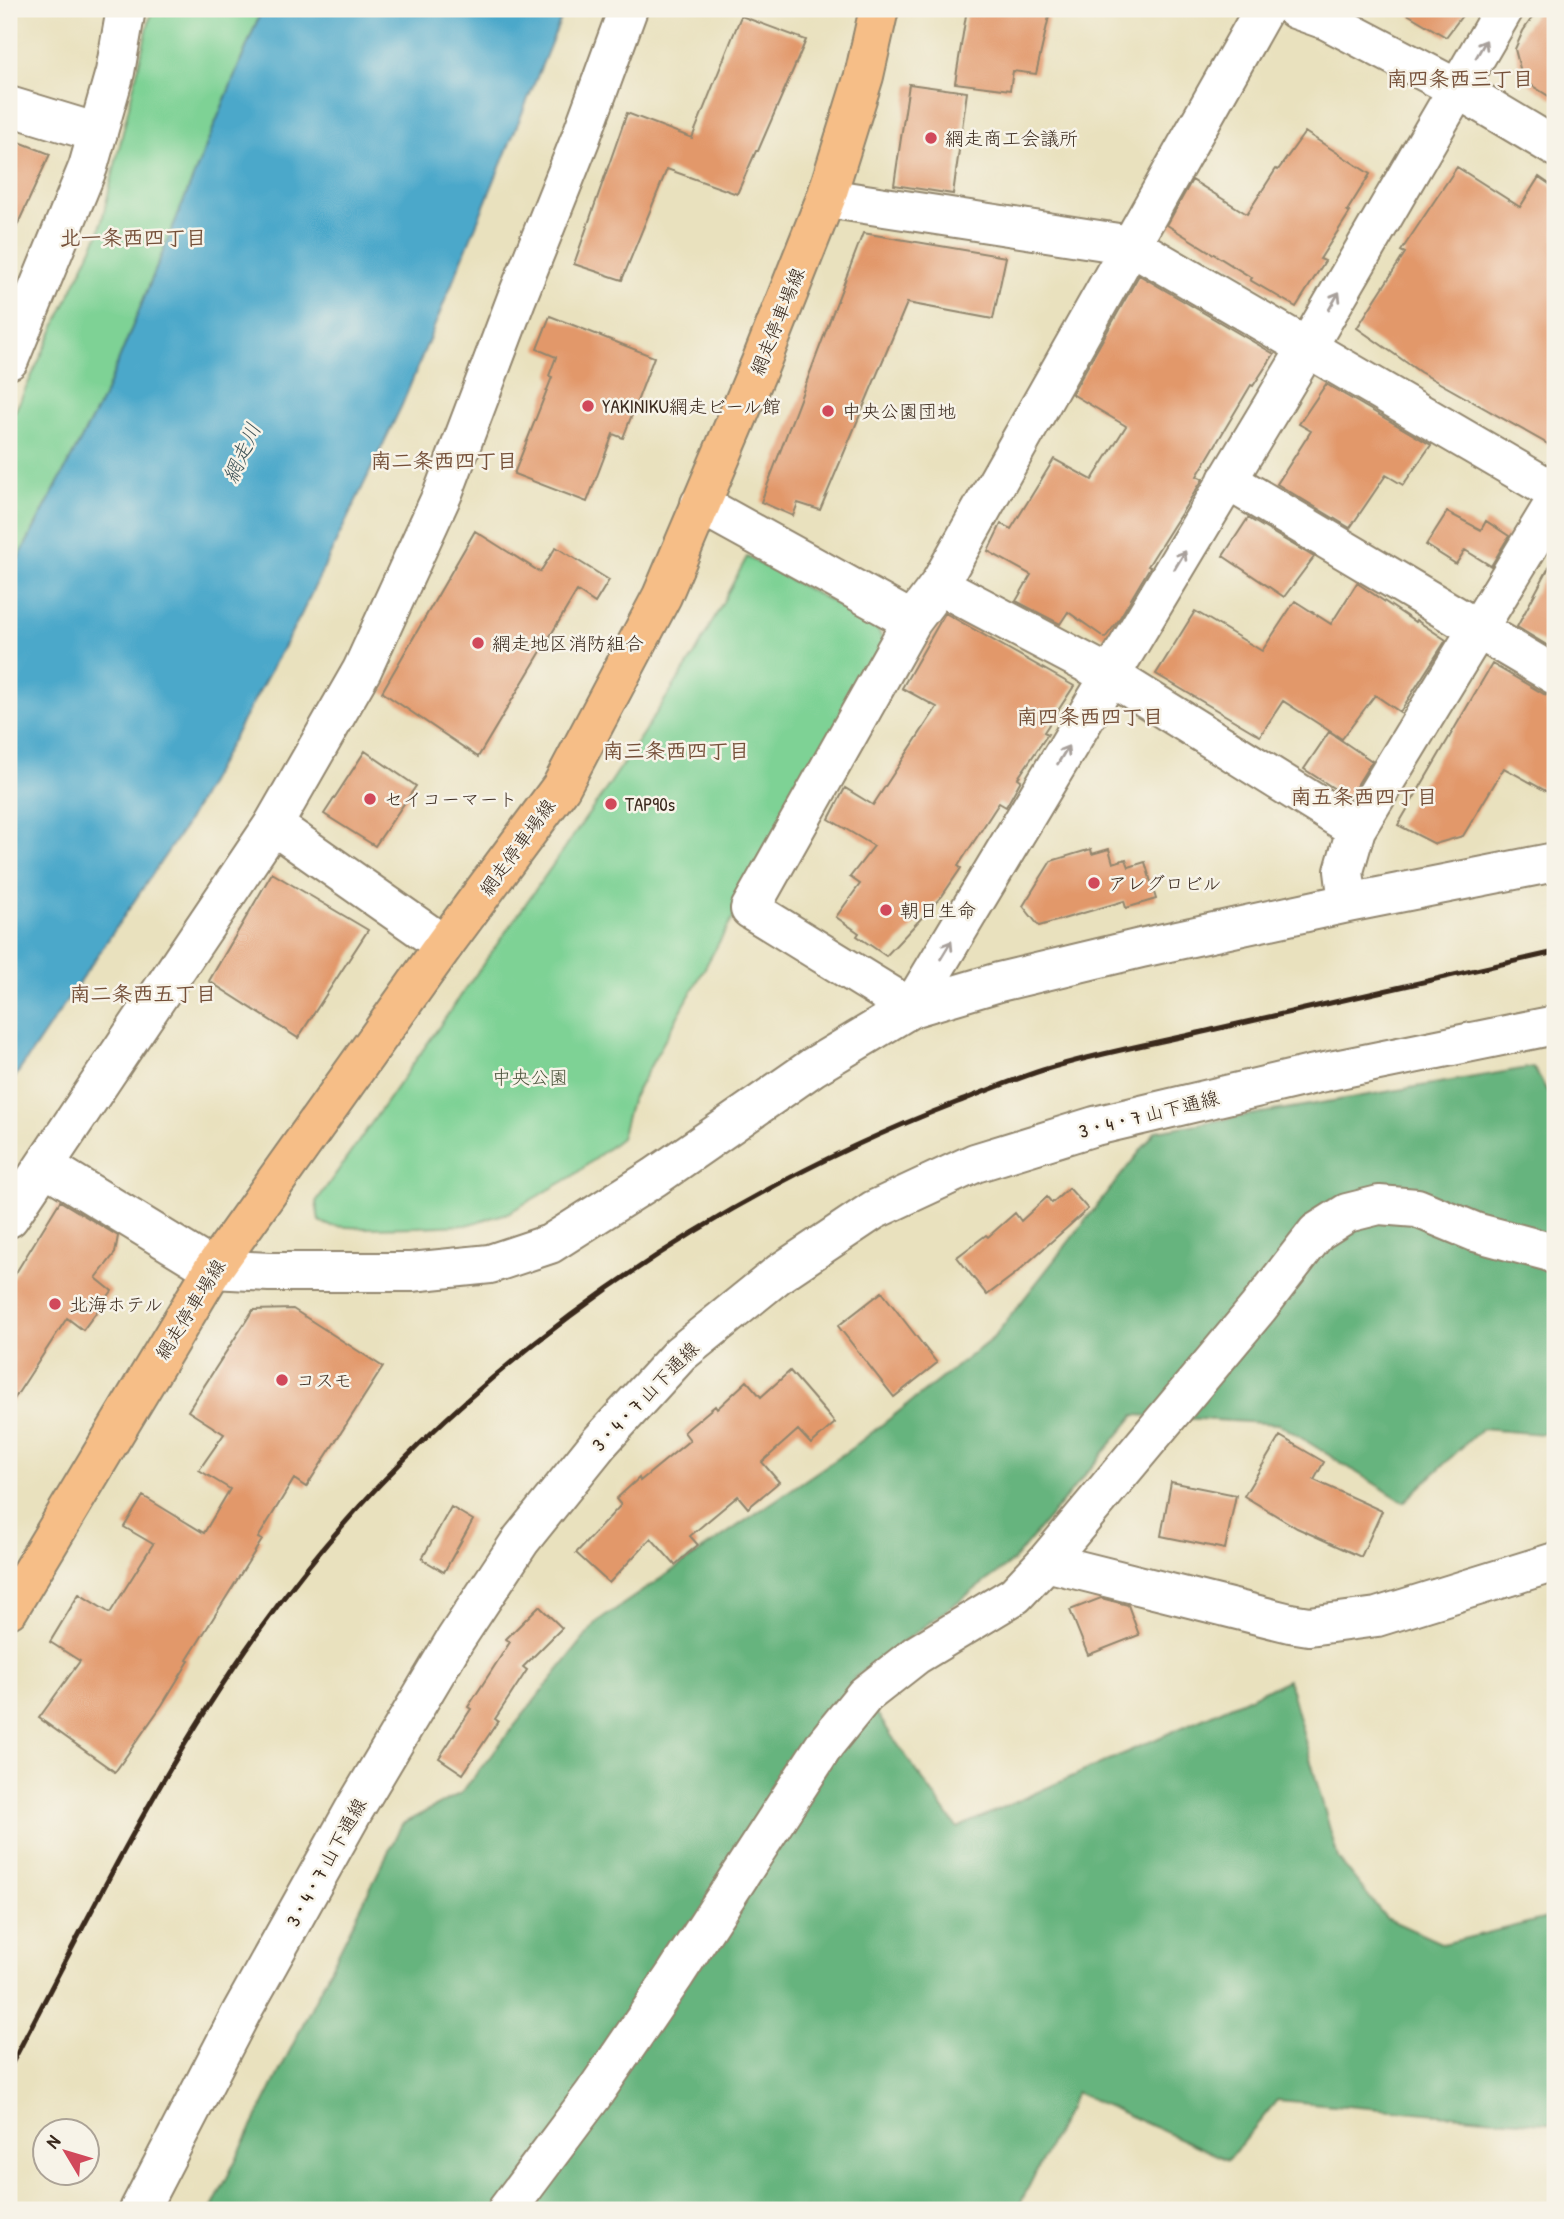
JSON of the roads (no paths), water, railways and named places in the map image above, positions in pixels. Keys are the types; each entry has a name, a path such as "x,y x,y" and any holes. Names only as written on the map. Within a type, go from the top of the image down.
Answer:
{"main road":[{"name":"網走停車場線","path":"9,1609 213,1269 444,945 561,787 662,596 761,362 826,198 864,76 879,9"}],"street":[{"path":"9,360 20,304 88,167 115,72 126,9"},
{"path":"9,1218 273,825 362,670 443,493 628,9"},
{"path":"911,1008 750,909 912,621 939,585 1264,9"},
{"path":"1295,9 1326,20 1458,89 1555,147"},
{"path":"911,1008 1307,348 1504,9"},
{"path":"9,106 98,133"},
{"path":"826,198 1131,246 1555,492"},
{"path":"1227,480 1555,675"},
{"path":"1348,903 1344,871 1356,829 1555,502"},
{"path":"700,504 912,621"},
{"path":"939,585 1111,676 1356,829"},
{"path":"273,825 444,945"},
{"path":"45,1166 213,1269 270,1272 411,1272 489,1264 550,1244 655,1177 813,1068 911,1008 999,982 1141,948 1555,862"},
{"name":"3・4・7 山下通線","path":"139,2210 228,2038 327,1858 456,1640 521,1539 599,1443 680,1354 780,1273 874,1210 975,1163 1095,1126 1315,1074 1555,1025"},
{"path":"507,2210 593,2095 675,1975 826,1743 865,1695 916,1656 1016,1595 1258,1308 1317,1232 1347,1213 1379,1205 1417,1208 1475,1232 1555,1255"},
{"path":"1046,1562 1309,1626 1377,1618 1555,1562"}],"water":[{"name":"網走川","path":"262,9 565,9 402,405 301,615 185,826 9,1086 9,576 105,394"}],"railway":[{"path":"9,2069 157,1791 223,1683 259,1631 327,1544 402,1462 483,1386 570,1316 662,1252 758,1195 857,1145 1011,1081 1109,1052 1555,952"}],"place":[{"name":"網走商工会議所","path":"931,138"},
{"name":"YAKINIKU網走ビール館","path":"588,406"},
{"name":"中央公園団地","path":"828,411"},
{"name":"網走地区消防組合","path":"478,643"},
{"name":"セイコーマート","path":"370,799"},
{"name":"TAP90s","path":"611,804"},
{"name":"アレグロビル","path":"1094,883"},
{"name":"朝日生命","path":"886,910"},
{"name":"北海ホテル","path":"55,1304"},
{"name":"コスモ","path":"282,1380"}],"district":[{"name":"南四条西三丁目","path":"1460,79"},
{"name":"北一条西四丁目","path":"133,238"},
{"name":"南二条西四丁目","path":"444,461"},
{"name":"南四条西四丁目","path":"1090,717"},
{"name":"南三条西四丁目","path":"676,751"},
{"name":"南五条西四丁目","path":"1364,797"},
{"name":"南二条西五丁目","path":"143,994"}],"park label":[{"name":"中央公園","path":"530,1077"}]}
